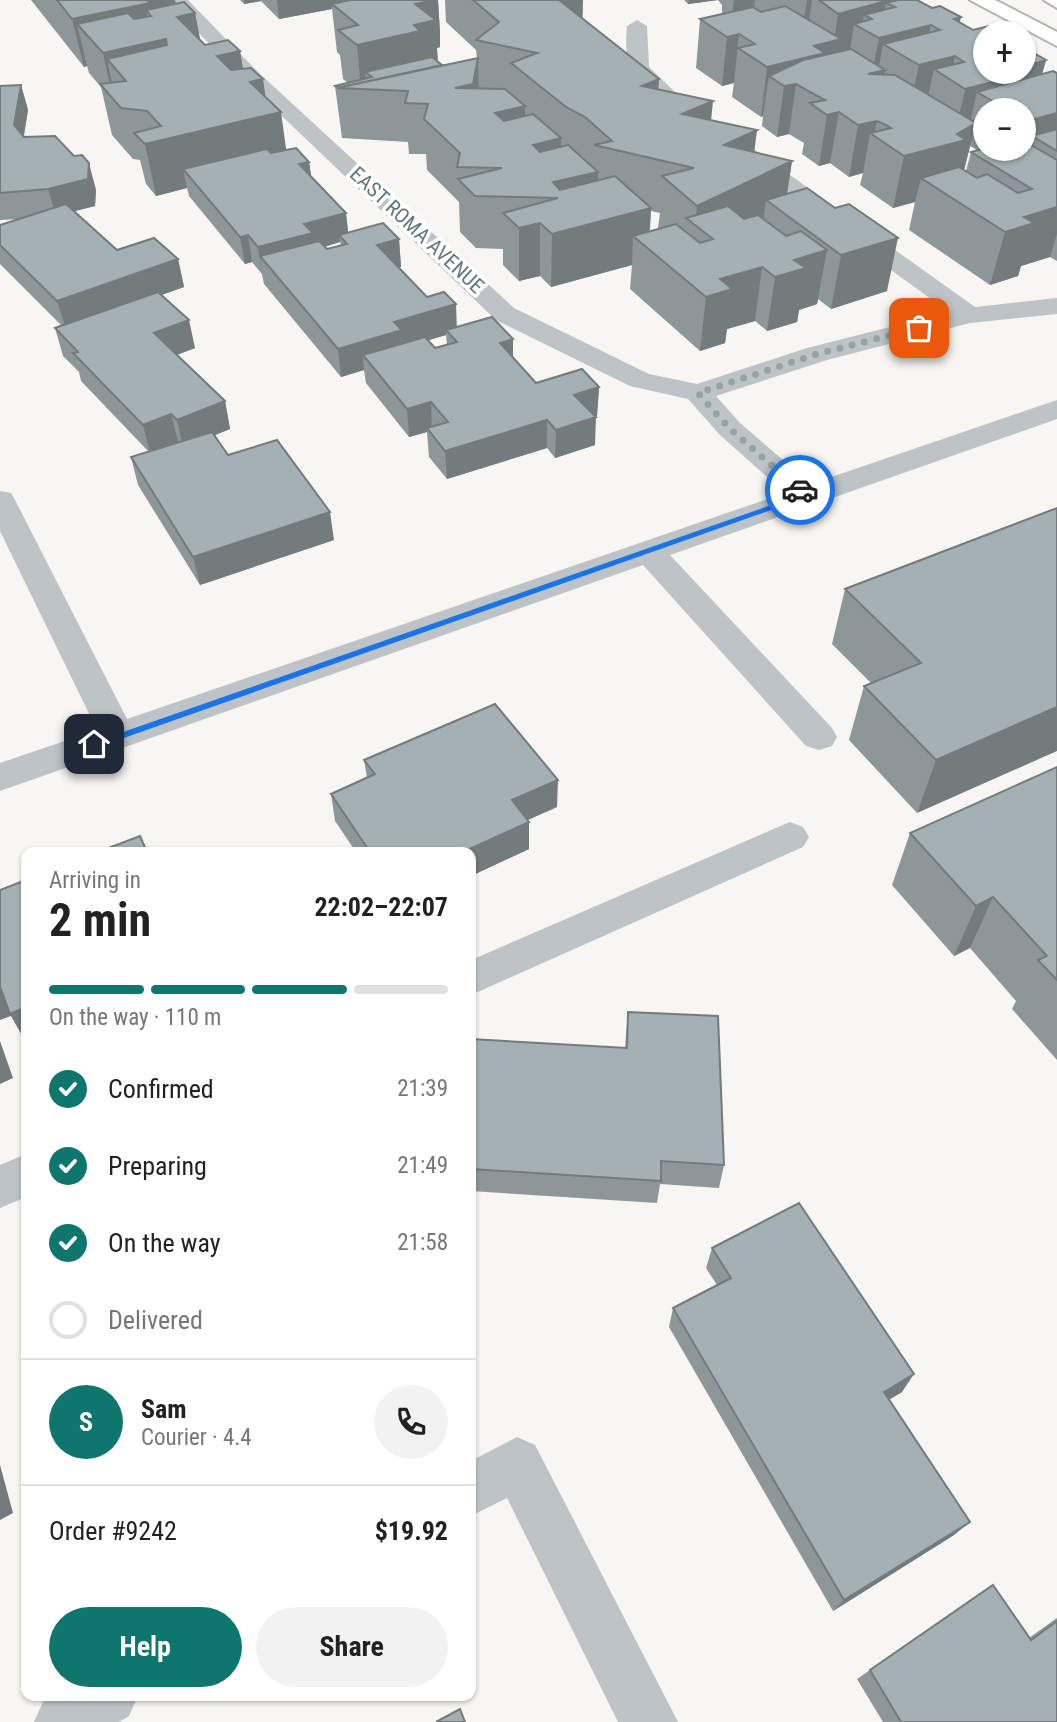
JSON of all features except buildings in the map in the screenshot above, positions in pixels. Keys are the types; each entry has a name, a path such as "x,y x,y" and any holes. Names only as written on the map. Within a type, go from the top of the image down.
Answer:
{"main road":[{"path":"980,0 1057,40"}],"street":[{"name":"EAST ROMA AVENUE","path":"177,0 252,77 505,313 640,380 698,393"},
{"path":"637,26 637,69 649,82 688,112"},
{"path":"732,144 970,315"},
{"path":"807,496 730,429 698,393 817,354 970,315 1057,306"},
{"path":"0,778 1057,409"},
{"path":"0,500 118,736"},
{"path":"648,551 819,737"},
{"path":"476,976 790,837"},
{"path":"0,1187 21,1177"},
{"path":"476,1487 517,1463 649,1722"},
{"path":"63,1722 100,1701"}],"way so far":[{"path":"800,490 730,429 698,393 817,354 919,328"}],"route":[{"path":"94,744 807,496 800,490"}]}
